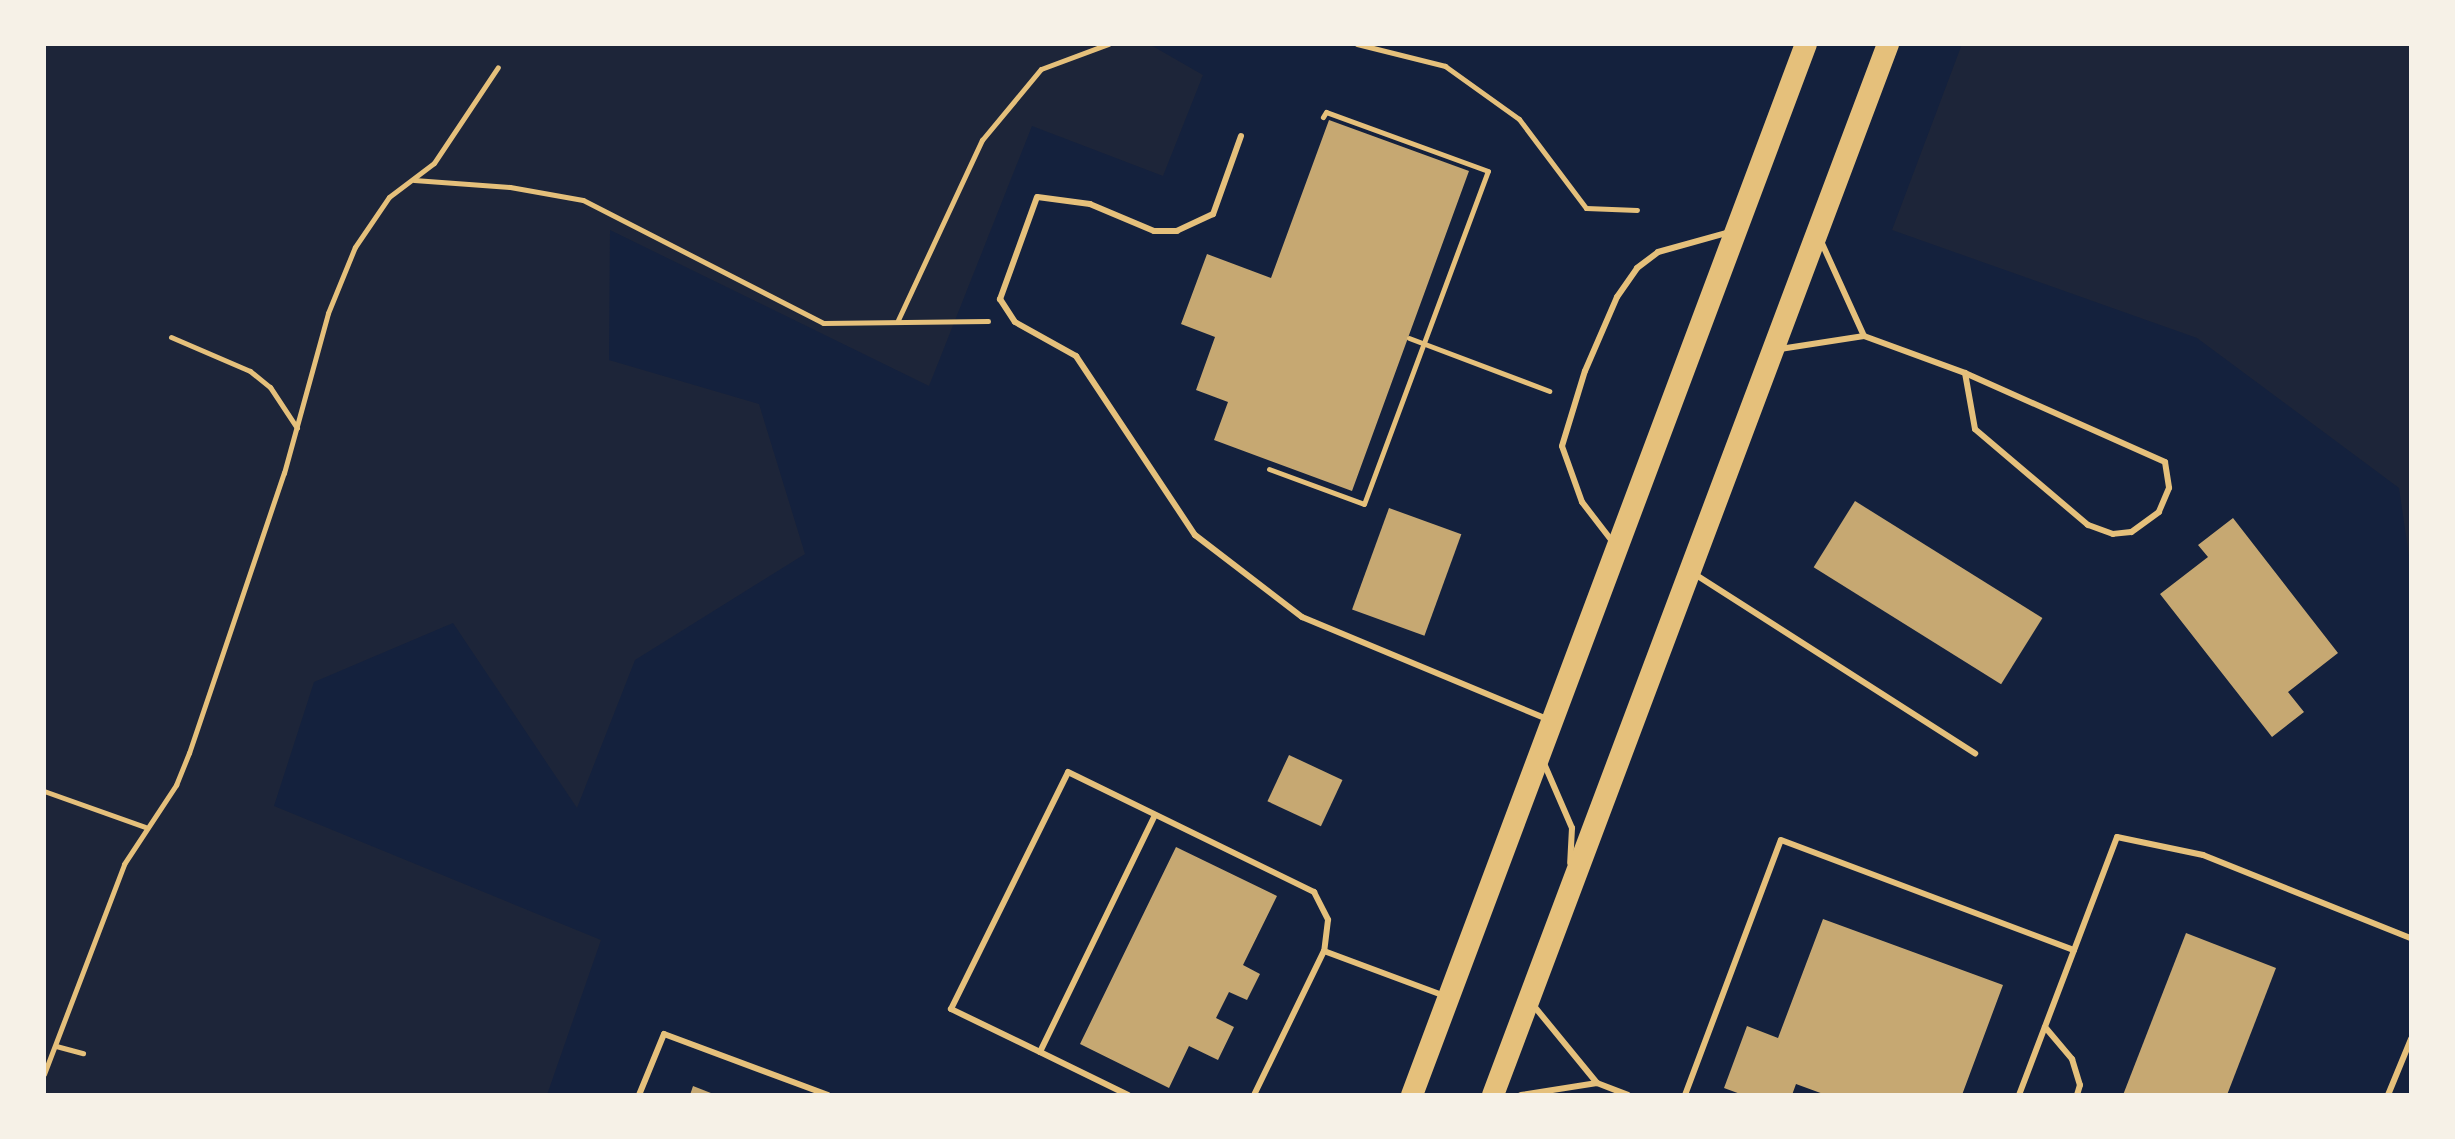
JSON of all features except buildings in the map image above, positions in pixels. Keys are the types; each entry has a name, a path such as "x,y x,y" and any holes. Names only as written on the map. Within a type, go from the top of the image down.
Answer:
{"highway":[{"path":"1412,1095 1806,44"},
{"path":"1493,1095 1888,44"}],"lane":[{"path":"1241,136 1213,214 1177,231 1154,231 1090,204 1037,197 1000,299 1015,322 1076,356 1195,535 1302,617 1553,721"},
{"path":"1618,547 1582,502 1562,446 1585,371 1617,297 1637,268 1658,252 1737,230"},
{"path":"1817,233 1864,336"},
{"path":"1773,350 1864,336 1965,373 2165,462 2169,488 2159,512 2131,532 2113,534 2088,525 1975,429 1965,373"},
{"path":"1690,571 1975,753"},
{"path":"1538,760 1540,755 1560,790 1572,828 1568,895"},
{"path":"1128,1095 951,1009 1068,772 1314,892 1328,920 1324,951 1254,1095"},
{"path":"1040,1052 1155,815"},
{"path":"2019,1095 2117,837 2203,855 2411,938"},
{"path":"1685,1095 1781,840 2074,950"},
{"path":"1324,951 1449,998"},
{"path":"1529,999 1597,1083 1628,1095"},
{"path":"2045,1027 2072,1059 2080,1085 2077,1095"},
{"path":"639,1095 664,1034 828,1095"},
{"path":"2388,1095 2411,1039"},
{"path":"1521,1095 1597,1083"}],"path":[{"path":"898,320 982,140 1041,69 1108,44"},
{"path":"1357,44 1445,66 1519,119 1586,208 1637,210"},
{"path":"44,1074 124,864 145,827 176,785 189,753 298,428 328,313 355,247 389,197 413,180 458,131 498,67"},
{"path":"1269,469 1364,504 1488,171 1326,112 1323,117"},
{"path":"413,180 583,200 823,323 898,320 1015,322"},
{"path":"171,337 250,371 270,387 298,428"},
{"path":"1409,338 1549,391"},
{"path":"44,791 145,827"},
{"path":"56,1046 83,1053"}],"shaded area":[{"path":"44,44 1149,44 1203,75 1163,176 1032,126 929,386 610,230 609,360 759,404 805,554 635,660 577,808 453,623 314,682 274,806 601,940 547,1095 44,1095"},
{"path":"1962,44 2411,44 2411,570 2399,488 2197,338 1892,230"}]}
